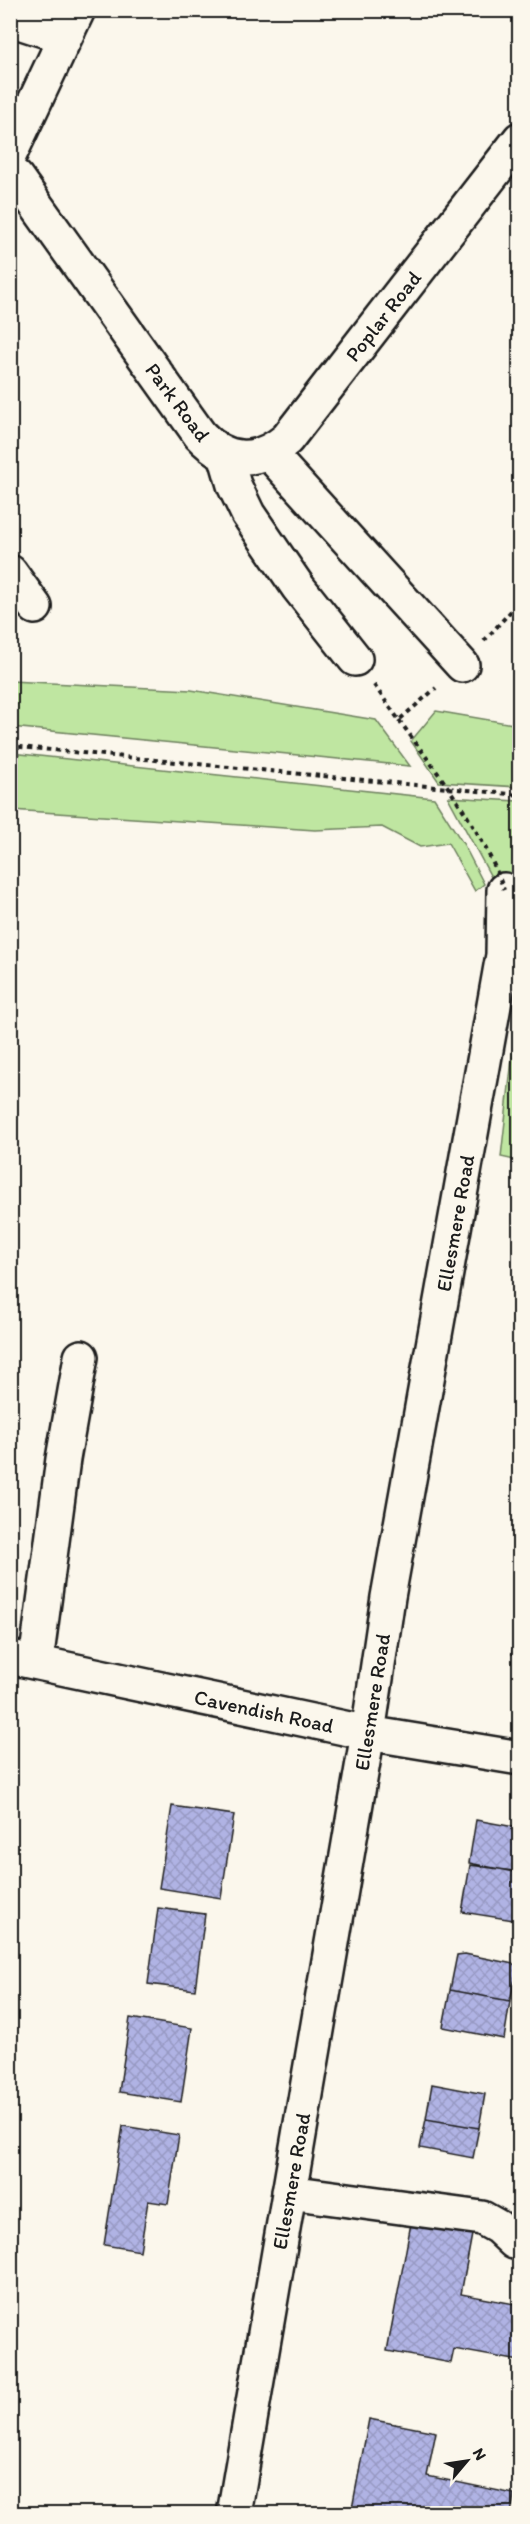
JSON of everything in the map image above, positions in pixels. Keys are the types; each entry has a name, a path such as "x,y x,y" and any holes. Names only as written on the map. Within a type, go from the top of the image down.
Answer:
{"street":[{"path":"10,19 72,24 10,154"},
{"name":"Poplar Road","path":"268,453 287,439 519,139"},
{"name":"Park Road","path":"10,173 16,177 200,435 217,451 225,454 234,485 248,514 298,587 355,659"},
{"path":"225,454 249,458 268,453 462,665"},
{"path":"10,572 35,607"},
{"name":"Ellesmere Road","path":"234,2514 368,1733 390,1585 503,955 504,890"},
{"path":"23,1659 81,1357"},
{"name":"Cavendish Road","path":"23,1659 368,1733 519,1758"},
{"path":"289,2192 482,2218 498,2227 514,2241"}],"path":[{"path":"399,720 462,665 519,601"},
{"path":"355,659 476,829 494,861 504,890"},
{"path":"10,746 519,795"}],"green space":[{"path":"10,681 191,690 376,720 410,766 11,727"},
{"path":"436,711 519,725 519,787 439,782 411,741"},
{"path":"11,753 434,798 464,845 484,884 475,891 448,843 420,847 382,827 315,830 11,810"},
{"path":"448,797 519,801 519,879 496,886"},
{"path":"519,997 520,1161 501,1157"}],"building":[{"path":"516,1625 520,1626 520,1655 512,1654"},
{"path":"172,1806 234,1815 221,1898 159,1888"},
{"path":"476,1820 520,1828 520,1873 469,1863"},
{"path":"470,1865 520,1872 520,1921 462,1912"},
{"path":"158,1908 205,1914 195,1990 148,1984"},
{"path":"465,1954 518,1965 510,2001 450,1990 457,1955"},
{"path":"450,1990 510,2001 504,2039 443,2027"},
{"path":"130,2018 192,2028 181,2102 119,2092"},
{"path":"432,2084 485,2094 479,2128 426,2119"},
{"path":"426,2119 479,2128 473,2158 420,2148"},
{"path":"123,2126 179,2135 168,2204 148,2201 140,2251 104,2245"},
{"path":"412,2218 473,2229 461,2294 520,2305 520,2361 454,2349 451,2363 387,2351"},
{"path":"369,2419 436,2432 427,2476 514,2494 511,2514 351,2514"}]}
